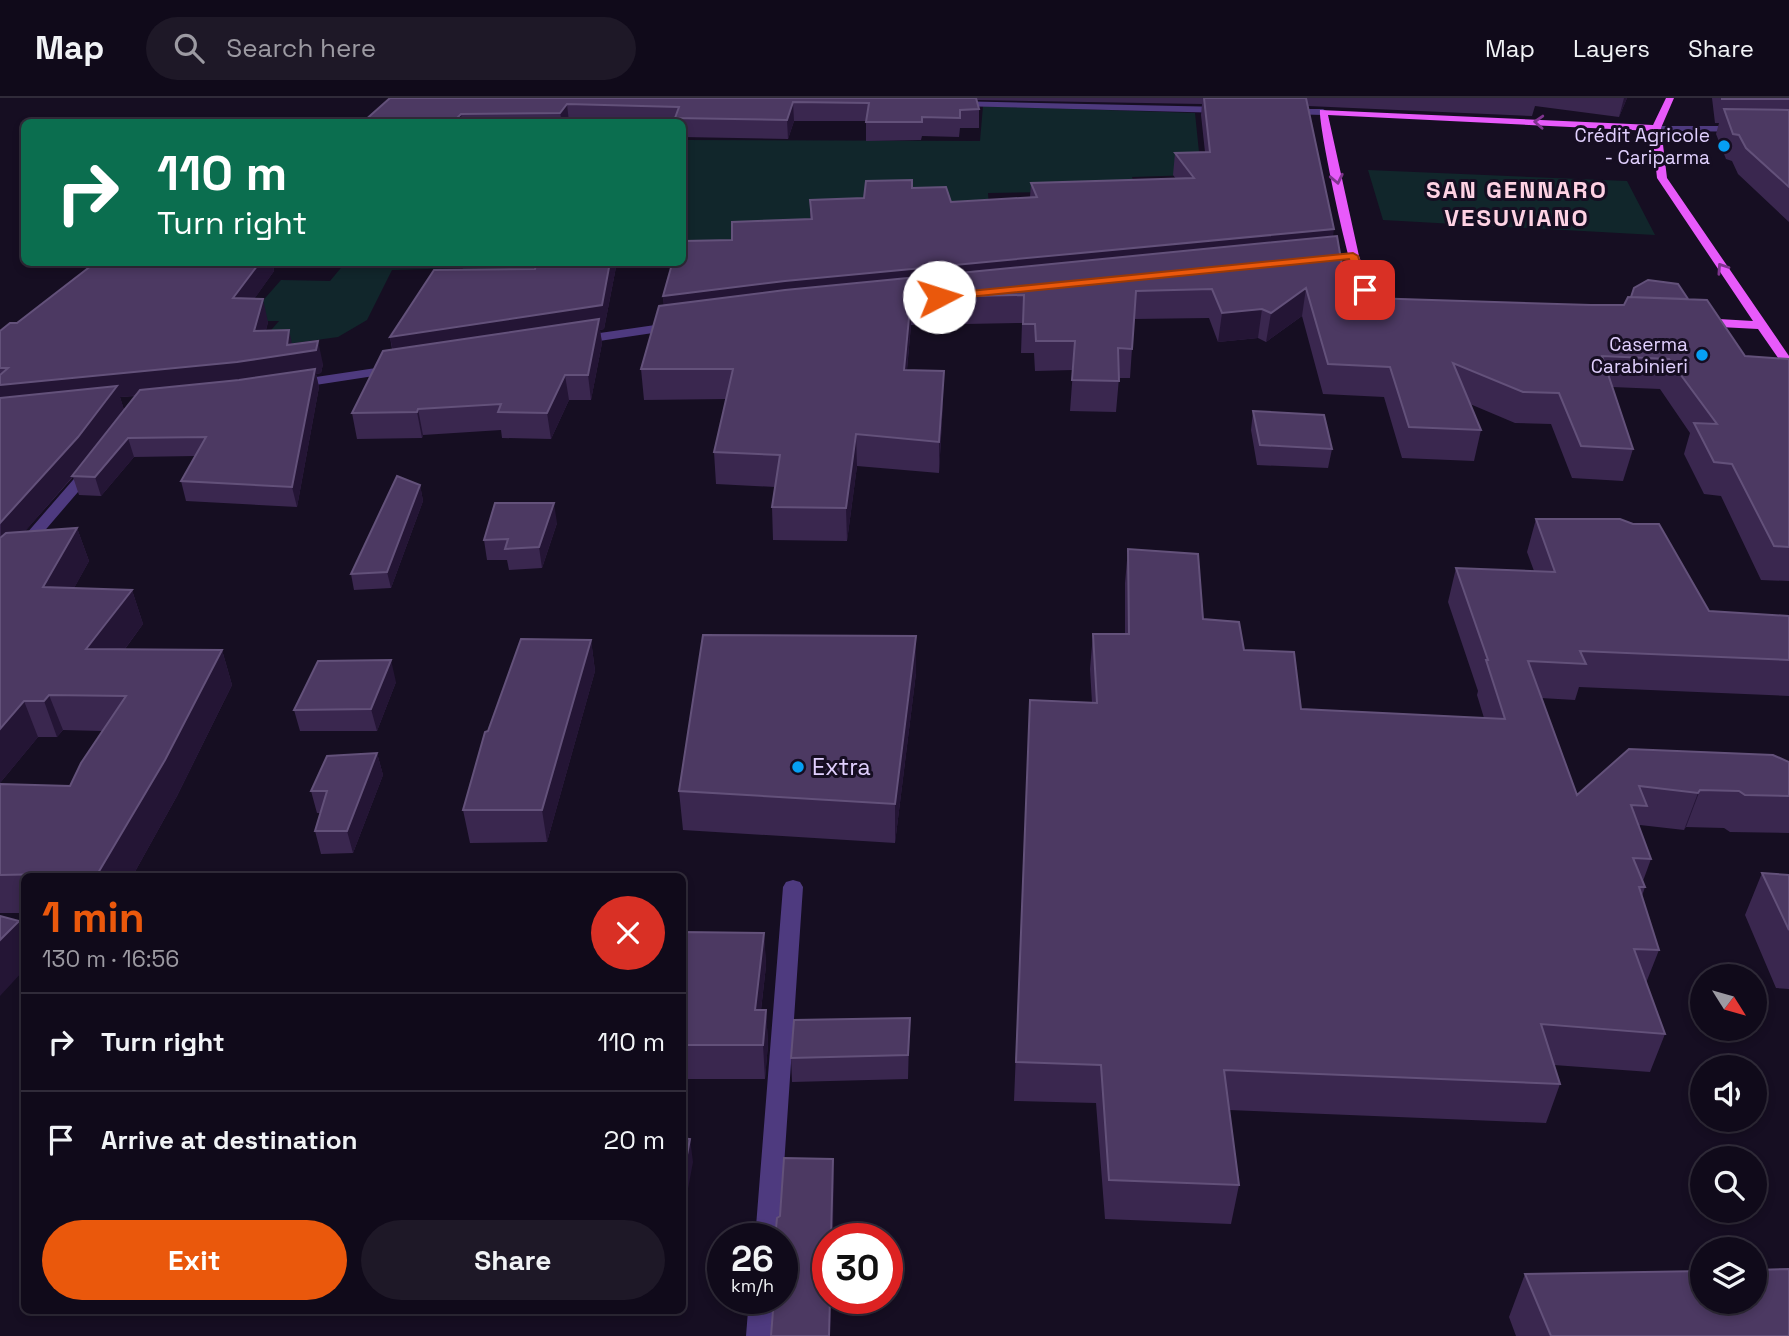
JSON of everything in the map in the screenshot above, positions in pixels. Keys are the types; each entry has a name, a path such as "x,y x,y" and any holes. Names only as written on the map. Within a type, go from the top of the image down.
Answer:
{"main road":[{"path":"1670,98 1656,128 1662,178 1789,365"},
{"path":"1414,309 1381,300 1365,290 1353,256 1323,112 1656,128"},
{"path":"1691,321 1760,325"}],"street":[{"path":"950,103 1241,110"},
{"path":"1282,111 1323,112"},
{"path":"1656,128 1789,129"},
{"path":"1307,260 1353,256"},
{"path":"564,342 693,324"},
{"path":"281,386 413,366"},
{"path":"0,575 101,456"},
{"path":"768,1223 793,887"},
{"path":"759,1336 761,1314"}],"green space":[{"path":"983,106 1195,113 1199,152 1219,152 1257,173 1132,177 1137,191 988,193 990,221 797,234 686,252 686,140 980,141"},
{"path":"1368,170 1627,181 1655,235 1383,220"},
{"path":"342,266 534,266 527,281 459,280 463,268 392,270 367,320 338,337 273,346 265,337 279,321 245,321 281,280 330,281"}],"building":[{"path":"390,98 976,98 979,109 960,110 960,118 922,117 922,122 866,122 869,103 793,102 787,120 675,118 679,107 567,104 560,113 461,114 456,119 366,119"},
{"path":"1204,98 1306,98 1334,229 785,281 663,296 671,266 686,266 686,241 732,240 732,222 812,219 810,200 864,198 866,181 912,180 912,188 946,187 951,202 1037,197 1031,183 1194,178 1175,153 1210,152"},
{"path":"1789,98 1789,99 1722,99"},
{"path":"1724,109 1789,110 1789,187 1746,148 1739,135 1733,134"},
{"path":"1337,236 1346,288 1369,298 1591,305 1624,305 1628,297 1707,300 1745,356 1789,359 1789,547 1774,546 1732,464 1714,462 1694,423 1717,424 1669,359 1602,356 1633,449 1581,446 1559,393 1523,392 1453,363 1481,430 1409,427 1390,367 1328,364 1306,288 1271,313 1262,309 1222,313 1212,289 1136,291 1132,349 1118,348 1119,381 1072,380 1075,341 1036,341 1035,324 1023,324 1024,295 911,297 904,370 944,371 939,442 856,434 846,508 772,507 780,455 714,452 733,369 641,369 659,306 785,290"},
{"path":"91,266 257,266 233,298 263,299 254,331 289,330 287,345 318,341 316,350 237,362 0,385 0,375 8,368 0,368 0,331 10,323 17,323"},
{"path":"536,266 609,266 602,305 390,337 434,270 535,269"},
{"path":"1648,280 1678,284 1688,299 1631,297 1634,288"},
{"path":"599,319 588,375 565,375 547,413 498,412 501,404 418,409 417,412 352,413 383,351"},
{"path":"315,369 292,487 181,481 206,437 128,438 95,477 72,476 140,390"},
{"path":"117,386 78,437 0,523 0,398"},
{"path":"1253,411 1324,415 1332,449 1260,445"},
{"path":"397,476 420,485 387,572 351,574"},
{"path":"495,503 554,503 539,547 505,549 508,539 484,540"},
{"path":"1536,519 1620,519 1633,524 1659,524 1709,611 1789,616 1789,660 1580,651 1586,664 1528,661 1577,795 1629,749 1773,755 1789,762 1789,796 1745,795 1739,791 1700,790 1698,793 1639,786 1647,806 1631,805 1651,859 1633,858 1645,887 1639,887 1659,950 1634,949 1665,1034 1541,1024 1560,1084 1224,1070 1239,1185 1109,1180 1101,1065 1016,1062 1030,700 1097,703 1093,634 1129,634 1128,549 1198,554 1203,619 1239,622 1244,650 1294,652 1301,709 1505,719 1456,568 1555,572"},
{"path":"77,528 43,587 132,590 86,649 222,650 165,760 98,873 0,875 0,784 70,786 81,763 126,696 49,695 44,701 24,701 0,729 0,538 6,533"},
{"path":"703,635 916,636 895,804 679,791"},
{"path":"521,639 591,640 542,810 463,810 485,732 488,731"},
{"path":"391,660 371,709 294,710 318,661"},
{"path":"377,753 347,831 315,831 327,791 311,791 327,756"},
{"path":"1762,873 1789,875 1789,930"},
{"path":"0,916 19,921 0,940"},
{"path":"686,932 764,933 755,1010 766,1010 763,1045 686,1045"},
{"path":"910,1018 908,1055 791,1058 794,1020"},
{"path":"686,1138 690,1139 686,1160"},
{"path":"784,1158 833,1159 831,1223 812,1223 812,1314 830,1314 829,1336 771,1336 773,1314 798,1314 798,1223 777,1223 780,1216"},
{"path":"1789,1269 1789,1336 1551,1336 1525,1274 1690,1271 1690,1314 1767,1314 1767,1270"}],"place":[{"name":"Crédit Agricole - Cariparma","path":"1724,146"},
{"name":"Caserma Carabinieri","path":"1702,355"},
{"name":"Extra","path":"798,767"}],"district":[{"name":"SAN GENNARO VESUVIANO","path":"1517,204"}],"route":[{"path":"939,297 1123,281 1353,256 1365,290"}]}
